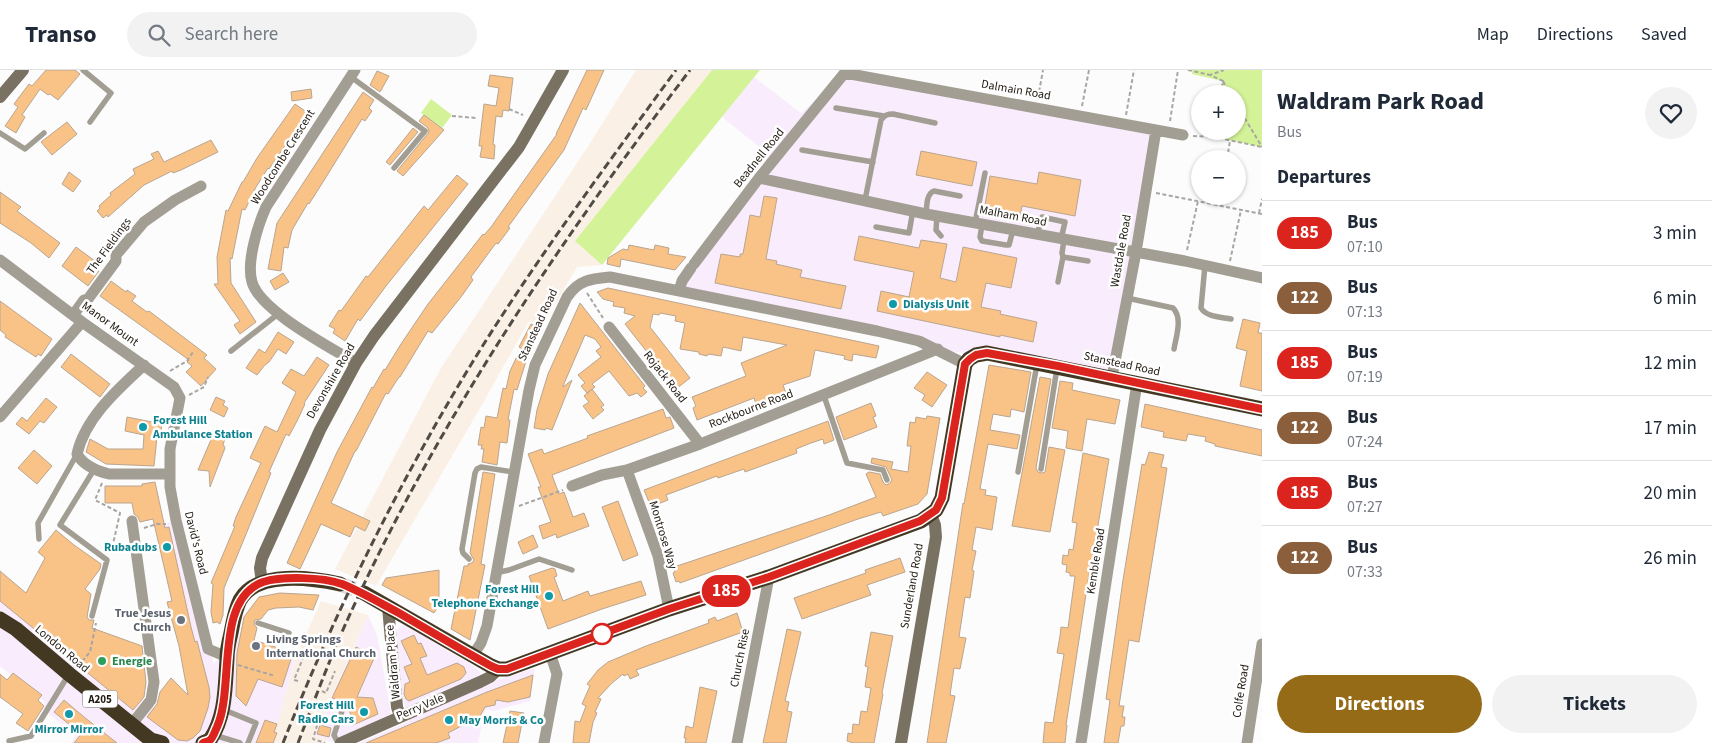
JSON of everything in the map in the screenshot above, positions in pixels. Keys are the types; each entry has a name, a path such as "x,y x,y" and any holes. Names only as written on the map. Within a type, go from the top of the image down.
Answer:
{"highway":[{"name":"Stanstead Road","path":"971,360 987,353 1262,409"},
{"path":"364,593 498,669 507,669 669,609 769,577 920,521 931,515 940,504 945,488 971,360"},
{"path":"210,740 219,723 226,686 227,659 241,599 248,591 262,582 278,579 300,579 340,584"},
{"name":"London Road","path":"0,619 16,629 155,742"}],"street":[{"path":"0,97 22,70"},
{"name":"Devonshire Road","path":"262,582 260,568 262,558 320,430 356,363 374,336 519,147 563,70"},
{"name":"Dalmain Road","path":"846,71 1183,135"},
{"name":"Beadnell Road","path":"679,291 682,280 692,266 846,71"},
{"name":"Woodcombe Crescent","path":"353,73 272,196 260,219 250,274 255,289 278,314 356,363"},
{"name":"Wastdale Road","path":"1112,377 1136,252 1156,130"},
{"name":"Malham Road","path":"760,178 931,215 1185,261 1262,278"},
{"name":"The Fieldings","path":"2,412 78,318 84,300 88,299 116,260 116,255 144,222 175,200 201,186"},
{"name":"Manor Mount","path":"0,260 174,387 180,398"},
{"name":"Stanstead Road","path":"472,655 481,643 486,626 513,472 535,365 566,297 580,283 610,277 877,331 919,341 971,360"},
{"name":"Rojack Road","path":"609,326 700,444"},
{"name":"Rockbourne Road","path":"572,486 602,475 627,470 700,444 938,349"},
{"path":"144,365 100,411 83,436 77,454 80,460 109,474 170,474"},
{"name":"Kemble Road","path":"1081,743 1137,383"},
{"name":"David's Road","path":"180,398 170,449 172,502 208,649 227,659"},
{"name":"Montrose Way","path":"627,470 658,556 669,609"},
{"name":"Sunderland Road","path":"901,743 936,537 935,525 931,515"},
{"path":"132,526 154,682 151,700 132,724"},
{"name":"Church Rise","path":"737,743 769,577"},
{"name":"Waldram Place","path":"388,607 396,699 400,716"},
{"name":"Colfe Road","path":"1247,743 1262,644"},
{"path":"544,743 557,674 550,653"},
{"name":"Perry Vale","path":"339,743 480,682 490,677 498,669"}],"lane":[{"path":"83,70 111,93 90,122"},
{"path":"353,73 425,131 394,168"},
{"path":"836,108 884,116 894,114 935,123"},
{"path":"866,200 881,120 884,116"},
{"path":"0,133 25,149 44,133"},
{"path":"802,150 873,162"},
{"path":"984,173 978,224 980,238 982,241 1006,246 1009,245 1013,230"},
{"path":"941,236 936,230 931,215 928,195 934,191 960,196"},
{"path":"876,227 909,234 913,210"},
{"path":"1037,235 1042,217 1065,222 1063,257 1058,282"},
{"path":"1063,257 1088,261"},
{"path":"1205,265 1200,308 1209,315 1231,319"},
{"path":"1127,298 1173,308 1177,312 1178,320 1174,349"},
{"path":"231,351 278,314"},
{"path":"1018,472 1038,362"},
{"path":"1041,469 1058,366"},
{"path":"824,396 847,463 882,470 887,480"},
{"path":"39,539 38,523 77,454"},
{"path":"470,559 462,549 475,473 481,467 513,472"},
{"path":"92,616 107,560 60,525 95,468"},
{"path":"495,573 539,559 572,570"},
{"path":"258,623 289,633"},
{"path":"9,741 31,736 69,674"},
{"path":"222,709 256,723 248,743"},
{"path":"339,743 334,735 342,711"},
{"path":"210,740 240,743"}],"path":[{"path":"1036,108 1043,70"},
{"path":"1080,116 1089,70"},
{"path":"1124,125 1134,70"},
{"path":"1168,133 1178,70"},
{"path":"1188,70 1210,75 1224,85"},
{"path":"1210,75 1224,70"},
{"path":"509,109 534,120"},
{"path":"452,116 476,118"},
{"path":"1228,150 1230,140 1262,147 1246,120"},
{"path":"1183,135 1191,136"},
{"path":"1146,192 1191,200"},
{"path":"1217,205 1260,214 1262,199"},
{"path":"1185,261 1197,205"},
{"path":"1228,270 1241,210"},
{"path":"580,283 609,326"},
{"path":"164,380 170,371 187,361 193,352"},
{"path":"180,398 204,387 208,377"},
{"path":"514,508 572,486"},
{"path":"132,526 176,520"},
{"path":"298,681 294,680 303,658"},
{"path":"227,659 275,676"},
{"path":"322,691 326,693 335,671"},
{"path":"313,716 319,719 312,739 325,743"}],"shaded area":[{"path":"636,70 712,70 575,241 602,265 577,267 542,326 529,321 376,586 335,569 441,368 587,148"},
{"path":"845,73 1156,130 1108,377 938,349 679,291 759,178 768,154 722,117 754,77 801,113"},
{"path":"176,520 214,664 235,634 297,654 270,743 71,743 75,736 46,711 44,701 0,666 0,587 184,731 193,708 160,531 168,523"},
{"path":"321,601 368,615 314,735 327,740 324,743 270,743 297,654"},
{"path":"368,615 377,635 391,714 332,742 314,736"},
{"path":"401,625 472,665 491,682 535,668 530,701 494,711 485,709 478,743 359,743 409,721 400,687 397,631"}],"green space":[{"path":"712,70 760,70 602,265 575,241"},
{"path":"1192,70 1262,70 1262,147 1228,140 1246,140 1246,85 1222,85 1222,81 1192,74"},
{"path":"431,99 452,115 442,128 421,113"}],"building":[{"path":"46,70 75,70 80,74 58,100 40,89 22,115 25,117 16,133 5,126 18,107 14,104 29,84 32,86"},
{"path":"587,70 604,70 586,110 583,108 564,150 508,227 510,228 498,244 496,243 471,277 473,280 461,297 432,333 428,331 400,377 388,394 386,393 355,451 331,503 370,521 365,531 355,526 350,537 321,524 300,569 287,563 337,452 372,387 428,304 483,234 491,227 557,134"},
{"path":"377,71 389,76 380,92 370,85"},
{"path":"490,75 513,78 509,111 503,110 502,117 496,116 493,144 495,145 494,159 480,157 482,146 479,146 484,104 496,106 499,88 488,86"},
{"path":"311,89 312,98 292,101 291,92"},
{"path":"363,92 374,100 369,108 372,111 365,121 362,119 292,230 288,248 284,247 281,271 268,269 277,223"},
{"path":"295,104 308,113 268,168 245,210 242,209 232,259 230,258 231,283 256,322 240,334 234,325 240,321 214,284 218,284 217,257 226,210 228,211 242,182 257,158"},
{"path":"424,115 444,130 403,176 397,171 429,132 428,128 419,121"},
{"path":"67,122 77,134 52,155 41,142"},
{"path":"413,128 418,132 390,165 386,162"},
{"path":"211,140 218,152 144,185 108,217 107,215 103,218 97,211 100,208 99,206 111,195 110,193 135,174 133,169 154,159 151,154 158,151 164,162"},
{"path":"921,151 977,162 972,186 916,175"},
{"path":"69,172 81,181 73,192 62,184"},
{"path":"1039,172 1081,180 1075,216 1022,206 1020,217 984,211 990,176 1037,184"},
{"path":"457,175 468,184 360,321 358,319 345,341 333,333 335,329 329,326 339,310 341,311 366,276 368,277 424,206 428,210"},
{"path":"0,192 21,207 17,211 60,243 49,258 31,243 0,223"},
{"path":"764,196 777,198 766,259 777,261 776,264 802,270 800,277 846,286 841,309 715,283 721,254 740,257 740,254 743,254 750,215 760,217"},
{"path":"859,236 919,248 921,240 947,244 940,278 956,282 963,247 1017,258 1011,288 986,283 981,307 1001,311 1000,314 1037,322 1033,342 1000,335 1000,337 877,311 881,291 909,297 914,272 854,260"},
{"path":"629,245 654,250 655,245 669,248 668,254 686,257 675,270 621,259 620,267 607,264 608,258 623,249 628,250"},
{"path":"76,247 95,261 92,266 99,271 88,286 62,266"},
{"path":"283,273 289,282 275,290 270,281"},
{"path":"111,281 126,292 127,290 136,296 132,301 147,312 149,311 207,355 204,358 216,369 201,386 186,372 192,366 187,362 189,360 100,296"},
{"path":"608,288 879,346 876,358 853,354 852,361 844,359 845,356 815,350 810,376 783,385 786,393 756,404 754,398 697,420 693,408 696,406 692,397 746,376 741,363 787,345 743,337 741,351 723,347 721,356 708,354 707,356 699,354 699,352 680,349 685,323 675,321 676,316 660,313 659,315 653,314 650,327 690,378 676,389 625,324 635,316 624,313 625,308 613,306 614,302 603,299 597,292"},
{"path":"0,301 52,339 41,356 38,354 36,357 5,337 6,335 0,330"},
{"path":"580,303 645,386 643,388 647,392 641,397 637,393 629,396 609,371 592,384 595,387 587,393 581,386 585,383 578,375 601,357 596,351 601,347 595,339 585,335 563,386 572,380 552,430 534,428 537,410 548,374"},
{"path":"1243,319 1260,323 1258,333 1262,333 1262,391 1240,386 1247,351 1236,348"},
{"path":"531,324 541,328 527,358 517,390 514,389 508,420 510,420 507,443 500,442 497,465 482,462 484,449 481,449 482,445 478,445 481,427 484,428 486,416 497,418 503,388 506,389 510,371 521,348 519,347"},
{"path":"278,332 294,342 286,354 278,349 257,375 246,368 259,349 265,353"},
{"path":"71,354 110,384 100,397 61,367"},
{"path":"317,357 329,365 304,403 289,436 286,434 269,472 271,473 224,588 223,615 220,624 217,622 213,623 211,612 213,584 211,583 235,526 233,526 236,517 261,463 250,458 265,426 277,432 296,392 282,383 291,369 304,376"},
{"path":"989,365 1031,372 1024,412 1011,409 1010,417 993,414 990,430 1020,435 1017,449 988,444 980,489 986,490 985,495 997,497 992,530 976,527 972,550 976,551 972,570 974,571 970,598 965,597 959,637 966,638 960,669 954,668 950,695 955,696 946,743 927,743 963,503"},
{"path":"927,372 947,385 932,407 922,400 925,395 914,388"},
{"path":"1040,377 1051,379 1036,468 1038,472 1045,472 1049,447 1065,450 1050,532 1012,526"},
{"path":"1060,381 1073,383 1072,390 1120,400 1115,424 1087,419 1082,451 1066,448 1068,431 1052,428"},
{"path":"592,389 604,405 601,407 604,410 593,419 583,406 589,402 584,396"},
{"path":"216,397 225,401 223,405 228,408 224,417 210,410"},
{"path":"46,398 57,407 44,423 40,421 29,434 16,424 22,417 27,421"},
{"path":"871,403 876,416 873,417 877,427 844,440 836,417"},
{"path":"1145,404 1262,430 1262,456 1215,446 1215,444 1205,441 1206,437 1188,434 1186,441 1163,437 1164,432 1141,427"},
{"path":"663,409 666,418 670,417 674,428 552,475 559,494 564,492 573,517 584,513 589,526 557,538 556,534 543,539 539,526 551,522 538,487 541,487 528,454 542,449 544,454 588,438 587,436"},
{"path":"927,416 940,418 927,494 918,504 883,516 881,512 858,519 680,583 679,581 676,582 673,573 675,572 674,567 829,515 876,497 866,474 869,472 880,474 886,485 892,480 886,467 871,463 872,458 893,462 891,469 908,472 911,446 907,446 910,422 915,423 916,417 926,419"},
{"path":"127,417 162,424 160,438 157,437 154,466 106,464 86,452 90,439 108,449 143,449 144,435 125,431"},
{"path":"828,421 834,440 824,444 823,439 796,449 797,453 745,472 744,469 718,478 717,476 666,495 668,500 658,504 657,499 649,502 644,490"},
{"path":"216,428 228,433 223,444 225,448 210,487 209,471 198,470"},
{"path":"34,450 52,466 37,484 18,468"},
{"path":"1149,452 1164,455 1161,467 1167,468 1139,642 1129,640 1119,706 1124,706 1122,717 1125,717 1124,726 1121,726 1118,743 1104,743 1110,700 1106,699 1123,580 1142,464 1145,465"},
{"path":"1083,453 1109,459 1090,568 1066,725 1065,743 1043,743 1045,722 1053,723 1064,654 1057,653 1061,627 1068,628 1075,576 1070,576 1070,573 1066,572 1067,565 1062,564 1063,555 1068,556 1069,549 1073,550 1077,523 1072,522"},
{"path":"483,472 495,474 481,564 485,565 470,640 451,629 464,566 468,566 474,560 470,553"},
{"path":"155,482 165,528 169,527 191,627 195,642 197,641 209,687 208,708 200,731 187,741 178,740 147,717 157,704 160,692 171,678 188,695 179,646 167,602 172,601 153,519 140,522 134,514 132,503 105,503 105,486 142,486 142,484"},
{"path":"618,501 638,555 623,561 602,507"},
{"path":"56,530 101,564 100,569 85,589 91,594 87,617 89,620 94,620 92,628 142,646 146,682 144,697 133,710 0,601 0,571 26,593 45,558 38,552"},
{"path":"533,535 538,547 523,554 518,542"},
{"path":"900,558 905,572 867,585 871,595 802,619 794,598 866,573 865,570"},
{"name":"Forest Hill Telephone Exchange","path":"552,568 555,569 557,576 554,577 563,601 588,591 590,596 641,581 646,595 548,629 529,576"},
{"path":"439,570 439,605 434,613 382,585 386,578"},
{"path":"280,593 319,595 313,610 299,607 276,608 268,610 261,619 255,620 254,624 257,628 254,640 293,653 282,687 258,679 246,706 236,696 237,653 244,617 259,597"},
{"path":"737,613 743,632 636,670 639,675 630,679 628,674 624,676 623,674 598,698 601,699 595,712 597,713 593,722 589,743 573,743 575,721 580,722 586,706 582,704 590,686 587,684 598,670 608,662 709,623 708,620 715,617 717,621"},
{"path":"787,629 801,632 785,701 789,702 787,711 792,712 786,743 763,743"},
{"path":"871,632 893,636 874,743 853,743 847,741 848,733 852,734 853,724 859,725 861,711 867,712 871,688 865,687 868,667 865,666"},
{"path":"414,635 418,644 421,643 427,656 420,658 427,675 457,663 464,667 466,673 461,679 409,701 404,694 405,684 410,682 404,667 412,664 401,641"},
{"path":"356,647 375,656 357,697 373,698 378,714 353,725 349,708 346,709 347,704 332,698"},
{"path":"13,673 42,695 38,700 44,706 28,731 16,723 23,714 0,697 0,674 7,680"},
{"path":"533,675 530,697 508,702 496,700 495,705 485,707 480,716 448,733 450,738 436,743 366,743 487,692"},
{"path":"700,687 717,691 706,743 685,743 686,726 693,728"},
{"path":"64,700 117,743 74,743 81,734 54,712"},
{"path":"510,711 524,713 518,743 503,743"},
{"path":"265,720 277,724 274,732 277,733 273,743 256,743"},
{"path":"320,725 331,728 329,737 317,734"}],"tunnel":[{"path":"340,584 364,593"}],"railway":[{"path":"283,743 324,645 369,549 445,409 496,325 545,251 676,70"},
{"path":"298,743 351,612 423,469 463,400 595,199 690,70"}],"bus line":[{"name":"185","path":"203,743 210,740 219,723 226,686 226,657 236,608 248,591 262,582 278,579 300,579 340,584 364,593 491,666 498,669 507,669 669,609 769,577 920,521 931,515 940,504 945,488 965,364 976,355 987,353 1038,362 1262,409"}],"place":[{"name":"Dialysis Unit","path":"893,304"},
{"name":"Forest Hill Ambulance Station","path":"143,427"},
{"name":"Rubadubs","path":"167,547"},
{"name":"Forest Hill Telephone Exchange","path":"549,596"},
{"name":"True Jesus Church","path":"181,620"},
{"name":"Living Springs International Church","path":"256,646"},
{"name":"Energie","path":"102,661"},
{"name":"Forest Hill Radio Cars","path":"364,712"},
{"name":"Mirror Mirror","path":"69,714"},
{"name":"May Morris & Co","path":"449,720"}]}
